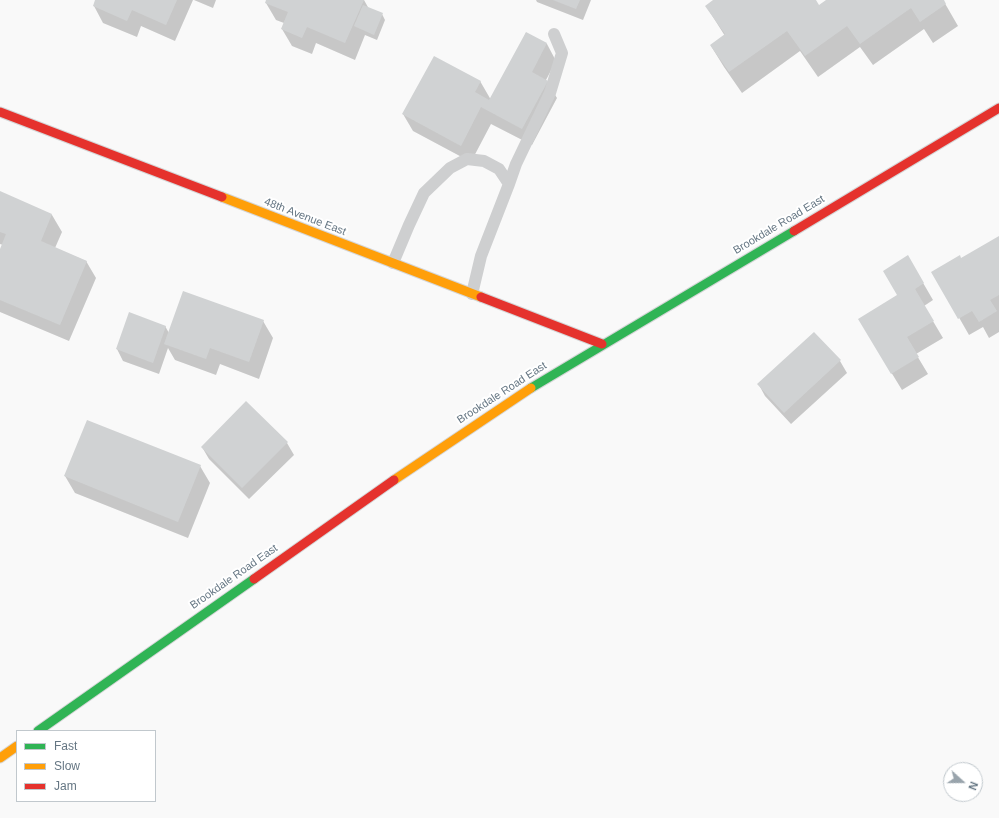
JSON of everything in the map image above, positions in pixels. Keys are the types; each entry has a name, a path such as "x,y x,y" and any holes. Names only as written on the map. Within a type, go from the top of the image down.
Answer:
{"main road":[{"name":"Brookdale Road East","path":"39,730 408,469 537,384 999,108"},
{"name":"48th Avenue East","path":"0,112 602,344"},
{"path":"0,758 16,747"}],"lane":[{"path":"472,294 481,256 516,164 550,93 562,53 554,34"},
{"path":"393,263 424,193 450,168 467,159 484,162 499,169 509,184"}],"building":[{"path":"95,0 177,0 166,25 132,10 127,21 93,6"},
{"path":"266,0 364,0 345,43 307,27 302,38 281,29 288,12 265,3"},
{"path":"553,0 580,0 576,9"},
{"path":"713,0 816,0 819,5 826,0 944,0 946,4 920,22 911,8 860,44 847,26 805,56 787,31 729,72 710,45 725,34 705,6"},
{"path":"363,5 383,13 374,35 354,26"},
{"path":"526,32 547,43 532,72 548,81 522,129 481,107 461,146 402,114 434,56 481,81 475,92 489,100"},
{"path":"0,191 52,214 41,241 87,261 60,325 0,300 0,249 6,234 0,232"},
{"path":"999,236 999,295 990,300 997,311 979,322 972,311 958,319 931,272 960,255 961,258"},
{"path":"908,255 924,283 915,289 934,321 907,337 919,357 891,374 858,319 897,295 883,271"},
{"path":"183,291 264,320 249,362 210,348 206,359 164,344"},
{"path":"129,312 166,326 153,363 116,349"},
{"path":"814,332 841,360 784,413 757,384"},
{"path":"246,401 288,442 242,488 201,447"},
{"path":"87,420 201,465 178,522 64,476"}],"traffic: fast":[{"path":"531,388 794,231"},
{"path":"39,730 254,579"}],"traffic: slow":[{"path":"222,197 481,297"},
{"path":"394,480 531,388"},
{"path":"0,758 16,747"}],"traffic: jam":[{"path":"794,231 999,108"},
{"path":"0,112 222,197"},
{"path":"481,297 602,344"},
{"path":"254,579 394,480"}]}
